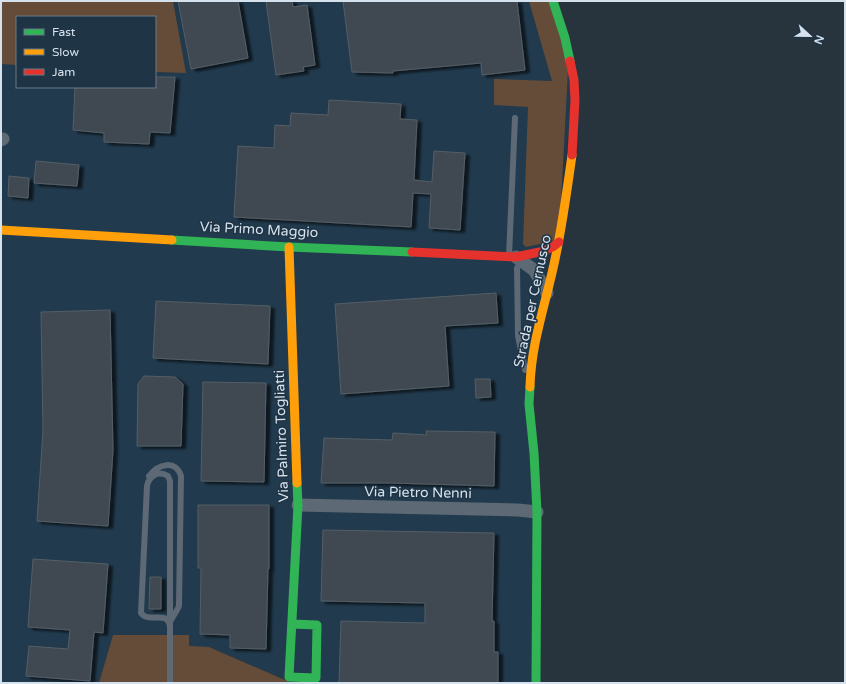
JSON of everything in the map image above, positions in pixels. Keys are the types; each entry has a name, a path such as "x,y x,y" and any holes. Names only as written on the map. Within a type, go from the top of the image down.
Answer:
{"street":[{"name":"Strada per Cernusco","path":"536,683 537,512 529,392 534,346 554,265 563,219 571,166 575,100 574,80 570,58 553,1"},
{"name":"Via Primo Maggio","path":"1,230 514,261 525,254 554,247 559,242"},
{"name":"Via Palmiro Togliatti","path":"289,247 298,505 289,677 316,678 317,625 292,624"},
{"path":"514,261 534,270 544,270 554,265 550,259 543,255 533,253"},
{"path":"534,270 546,293"},
{"name":"Via Pietro Nenni","path":"298,505 518,510 537,512"}],"lane":[{"path":"515,118 514,261 518,336 529,392"},
{"path":"166,465 177,469 180,472 181,479 179,606 170,625 166,619 145,617 141,613 147,480 154,470 158,467 166,465"},
{"path":"147,486 150,478 158,473 165,474 170,480 170,683"}],"shaded area":[{"path":"1,1 173,1 186,73 156,72 156,16 16,16 16,65 1,64"},
{"path":"173,1 553,1 574,100 530,369 537,683 293,683 209,647 189,647 189,635 113,635 99,683 1,683 1,64 16,65 16,88 156,88 156,72 186,73"},
{"path":"529,1 553,1 569,50 559,240 526,247 523,244 528,107 494,105 494,79 552,81"},
{"path":"113,635 189,635 189,646 209,647 292,683 99,683"}],"building":[{"path":"178,1 238,1 248,58 191,69"},
{"path":"266,1 292,1 293,7 307,5 315,65 303,67 304,71 276,75"},
{"path":"343,1 517,1 525,70 482,75 481,63 393,71 393,73 352,72"},
{"path":"156,77 175,77 170,133 150,132 149,144 104,142 104,133 73,130 75,88 156,88"},
{"path":"329,100 401,104 400,119 417,120 414,180 432,182 434,151 465,153 460,230 429,228 431,194 413,193 411,227 234,217 238,146 274,148 275,125 290,126 291,113 328,115"},
{"path":"36,161 79,165 77,186 34,183"},
{"path":"9,176 29,178 28,198 8,196"},
{"path":"496,293 498,323 445,326 449,386 341,394 335,304"},
{"path":"156,301 270,306 268,364 153,358"},
{"path":"110,310 113,450 108,526 37,521 43,430 41,312"},
{"path":"144,376 175,377 183,384 181,446 137,446 138,384"},
{"path":"475,379 490,379 491,397 476,398"},
{"path":"203,382 266,383 264,482 201,481"},
{"path":"426,431 495,432 494,486 321,483 324,438 392,440 393,433 427,435"},
{"path":"198,505 269,505 269,569 266,649 230,648 230,635 200,634 201,568 198,568"},
{"path":"323,530 494,533 492,621 494,621 494,652 498,652 498,683 339,683 341,621 425,623 425,603 321,601"},
{"path":"33,559 108,564 103,633 94,632 90,681 26,676 29,646 68,649 70,630 28,627"},
{"path":"150,577 161,577 161,609 149,609"}],"traffic: fast":[{"path":"553,1 565,38 570,61"},
{"path":"172,240 412,252"},
{"path":"530,387 529,404 534,453 537,512 536,683"},
{"path":"292,624 317,625 316,678 289,677 298,505 297,483"}],"traffic: slow":[{"path":"530,387 533,356 557,250 572,155"},
{"path":"1,230 172,240"},
{"path":"289,247 297,483"}],"traffic: jam":[{"path":"570,61 574,80 575,100 572,155"},
{"path":"412,252 516,257 544,251 559,242"}]}
